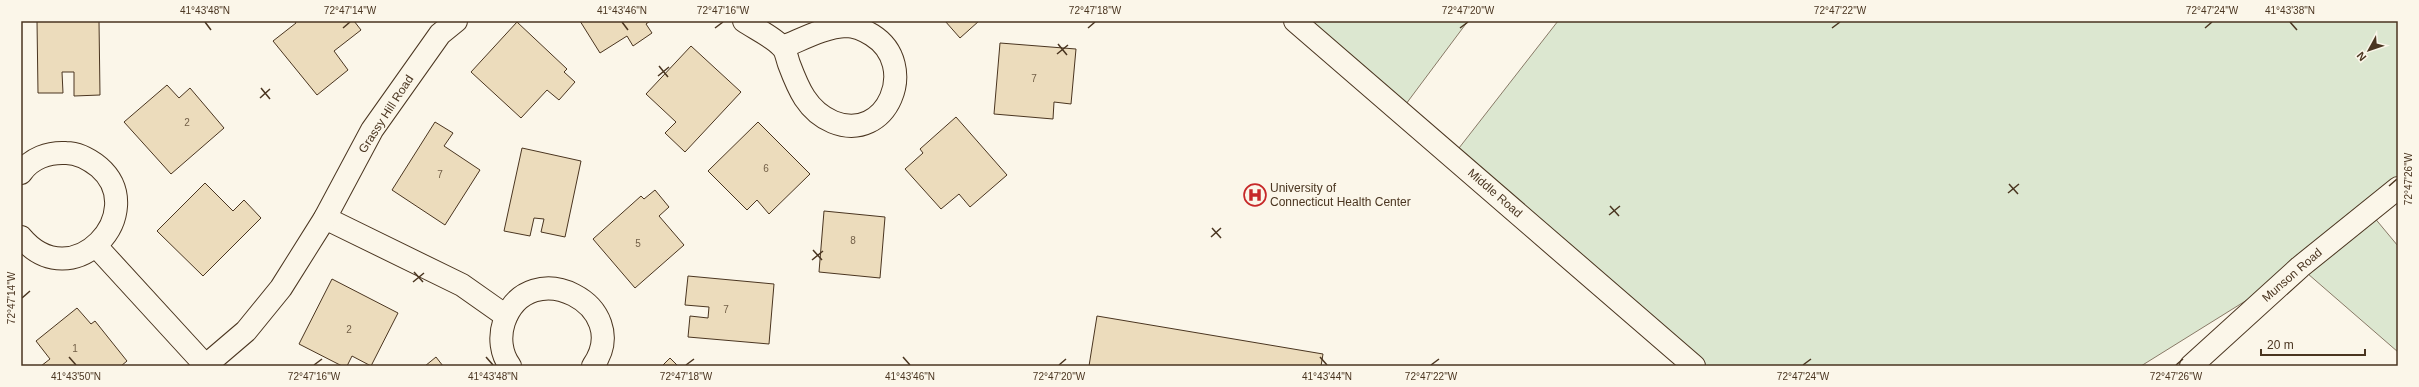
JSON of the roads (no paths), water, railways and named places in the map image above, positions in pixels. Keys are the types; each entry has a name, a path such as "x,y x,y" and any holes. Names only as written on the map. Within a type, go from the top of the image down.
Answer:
{"street":[{"path":"744,21 783,47 796,85 808,105 815,112 832,122 853,126 872,120 880,114 893,92 896,79 892,57 885,46 878,39 860,28 836,27 783,47"},
{"name":"Middle Road","path":"1295,21 1694,366"},
{"name":"Grassy Hill Road","path":"96,246 205,366 246,331 280,288 325,218 372,130 441,25"},
{"path":"21,173 26,166 40,157 56,152 74,153 90,159 102,170 112,185 115,201 114,218 108,234 96,246 81,255 62,258 44,255 29,246 21,237"},
{"name":"Munson Road","path":"2191,366 2300,267 2368,210 2398,188"},
{"path":"325,218 462,285 506,316"},
{"path":"510,366 502,350 502,334 506,316 515,304 526,294 540,289 555,288 571,292 585,301 596,314 601,330 602,345 593,366"}],"place":[{"name":"University of Connecticut Health Center","path":"1255,195"}]}
